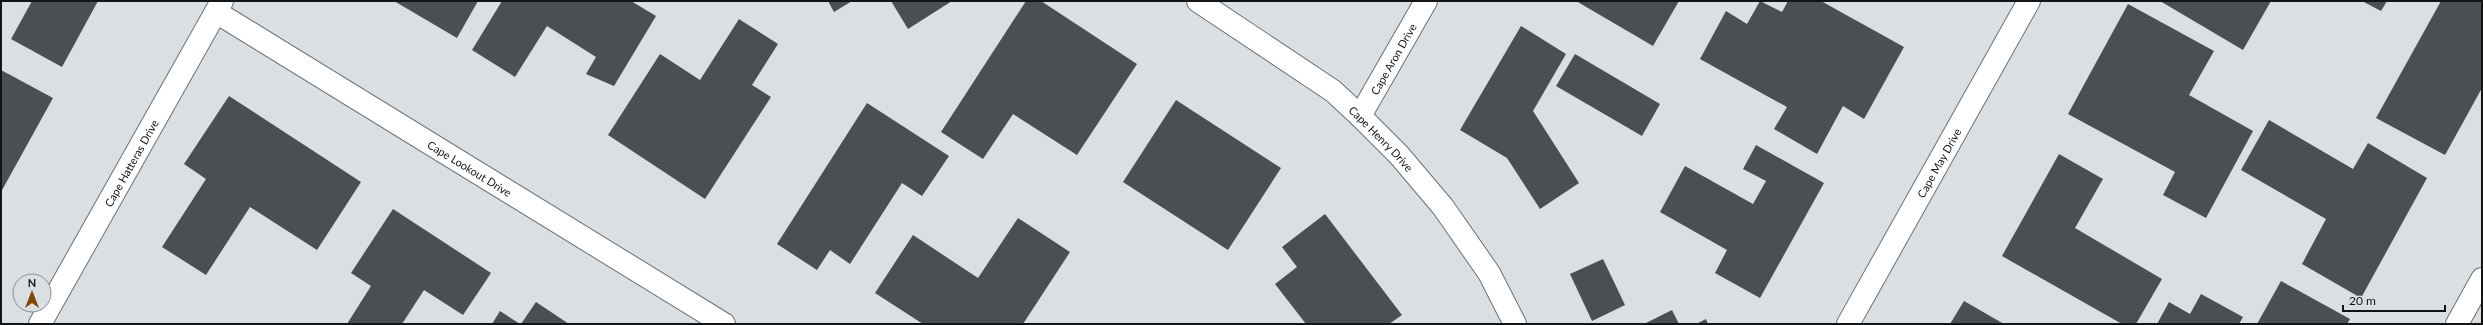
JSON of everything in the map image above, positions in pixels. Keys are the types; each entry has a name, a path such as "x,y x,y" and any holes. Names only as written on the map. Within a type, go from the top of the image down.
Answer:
{"street":[{"name":"Cape Henry Drive","path":"1198,1 1333,91 1360,116 1399,156 1442,207 1489,273 1516,324"},
{"name":"Cape Aron Drive","path":"1360,116 1426,1"},
{"name":"Cape May Drive","path":"1848,324 2029,1"},
{"name":"Cape Hatteras Drive","path":"40,324 219,6"},
{"name":"Cape Lookout Drive","path":"219,6 724,324"},
{"path":"2457,324 2482,279"}],"building":[{"path":"32,1 98,1 62,67 11,39"},
{"path":"394,1 478,1 457,38"},
{"path":"502,1 631,1 656,16 614,86 586,74 596,57 547,26 515,77 472,50"},
{"path":"828,1 852,1 834,12"},
{"path":"891,1 952,1 908,29"},
{"path":"1026,1 1041,1 1137,64 1077,155 1013,114 983,159 941,132"},
{"path":"1576,1 1679,1 1653,46"},
{"path":"1760,1 1782,12 1788,1 1821,1 1904,47 1864,119 1843,106 1817,154 1774,129 1787,107 1700,59 1726,11 1747,24"},
{"path":"2160,1 2271,1 2243,50"},
{"path":"2362,1 2387,1 2381,11"},
{"path":"2441,1 2482,1 2482,88 2445,155 2376,118"},
{"path":"2128,4 2214,51 2189,95 2253,131 2206,218 2163,195 2175,172 2068,114"},
{"path":"739,19 778,44 752,85 771,97 705,199 608,135 660,54 700,80"},
{"path":"1521,26 1566,54 1533,111 1579,183 1540,209 1507,158 1460,130"},
{"path":"1575,54 1660,104 1642,136 1556,86"},
{"path":"1,70 53,98 1,192"},
{"path":"229,96 361,182 317,250 250,207 206,275 162,247 206,179 184,164"},
{"path":"1176,100 1281,168 1228,250 1123,182"},
{"path":"867,103 949,156 922,196 902,183 850,264 830,250 817,270 777,244"},
{"path":"2269,120 2353,169 2368,143 2427,178 2361,298 2302,264 2326,219 2241,170"},
{"path":"1756,145 1824,183 1760,298 1715,273 1727,250 1660,212 1685,166 1753,204 1766,181 1743,169"},
{"path":"2059,154 2103,179 2075,228 2162,279 2136,324 2122,324 2002,256"},
{"path":"393,209 491,273 463,315 424,290 402,324 347,324 371,286 351,273"},
{"path":"1325,214 1402,315 1389,324 1306,324 1275,284 1297,267 1282,247"},
{"path":"1018,218 1070,252 1023,324 923,324 875,293 913,235 978,278"},
{"path":"1603,259 1625,305 1592,321 1570,274"},
{"path":"2281,281 2350,319 2347,324 2257,324"},
{"path":"2201,294 2243,317 2239,324 2157,324 2169,302 2190,314"},
{"path":"1964,301 2004,324 1950,324"},
{"path":"536,302 569,324 521,324"},
{"path":"1672,310 1679,324 1644,324"},
{"path":"500,311 520,324 492,324"},
{"path":"1706,319 1708,324 1696,324"}]}
